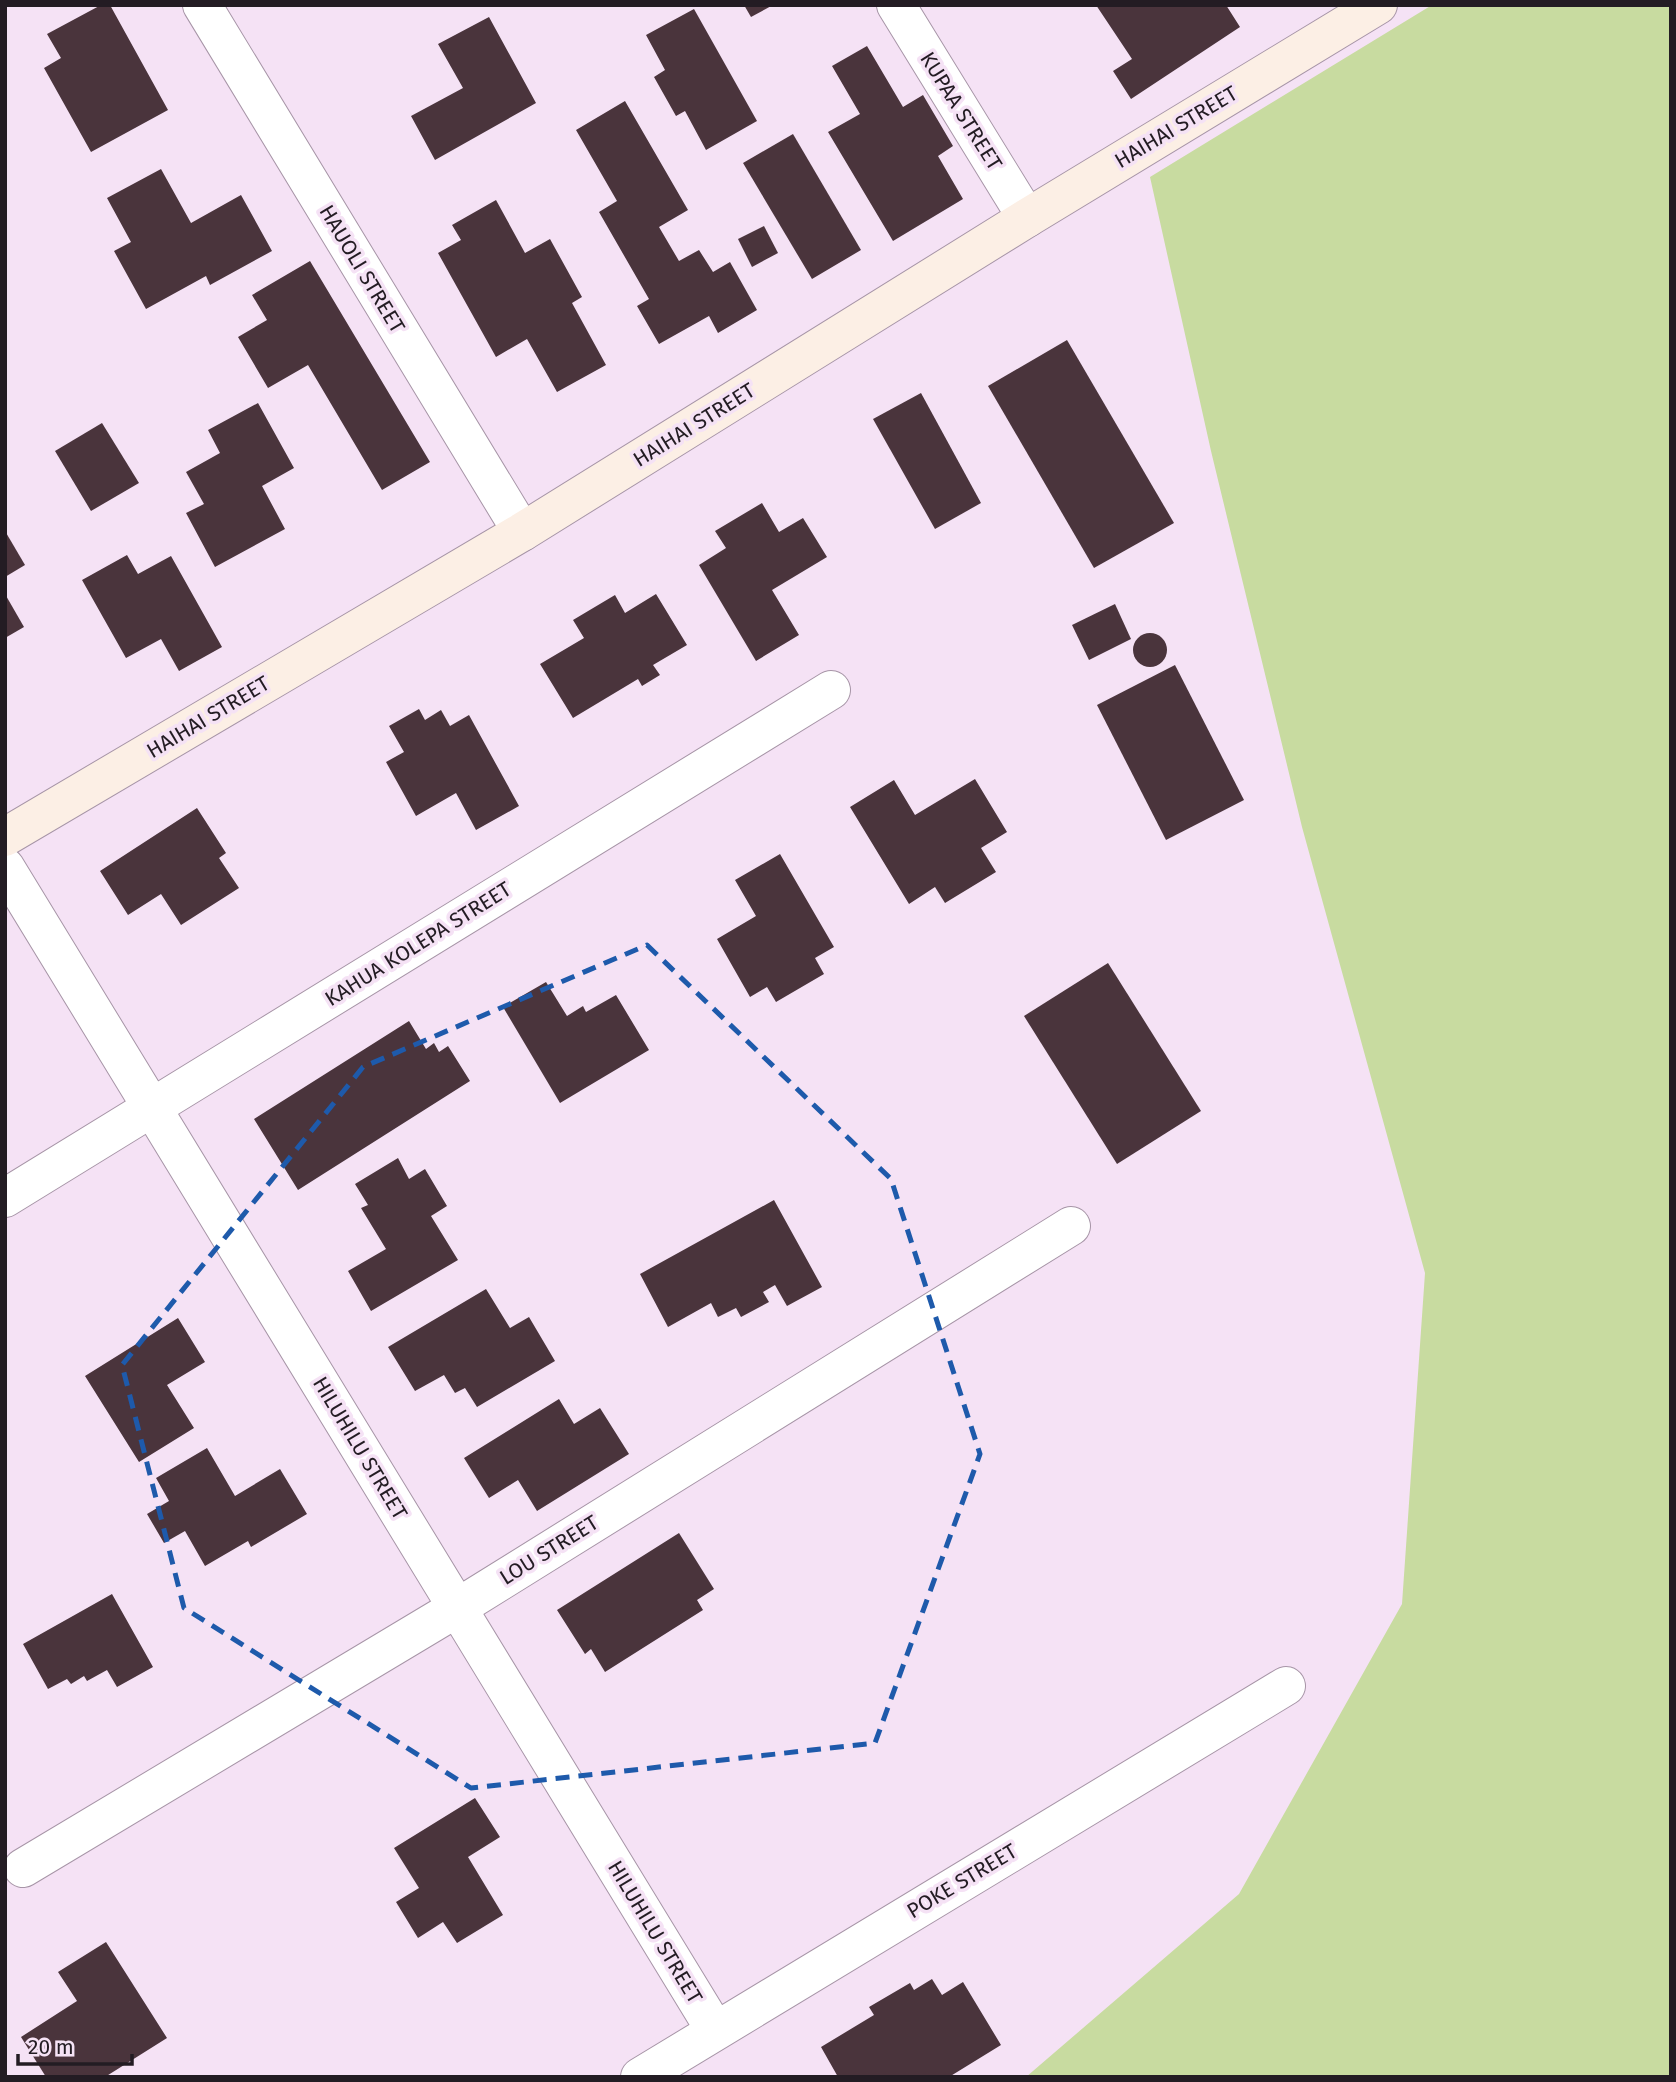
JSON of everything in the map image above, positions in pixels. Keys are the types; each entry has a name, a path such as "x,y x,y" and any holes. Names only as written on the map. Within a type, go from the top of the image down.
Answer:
{"street":[{"name":"HAUOLI STREET","path":"202,5 522,532"},
{"name":"KUPAA STREET","path":"896,5 1027,218"},
{"name":"HAIHAI STREET","path":"5,837 522,532 1027,218 1378,5"},
{"name":"KAHUA KOLEPA STREET","path":"5,1198 831,690"},
{"name":"HILUHILU STREET","path":"5,867 715,2030"},
{"name":"LOU STREET","path":"23,1868 457,1608 1071,1226"},
{"name":"POKE STREET","path":"640,2077 1286,1686"}],"highlighted area":[{"path":"647,945 891,1179 980,1454 875,1743 471,1788 184,1608 122,1365 363,1067"}],"green space":[{"path":"1432,5 1671,5 1671,2077 1026,2077 1239,1894 1402,1604 1425,1273 1302,827 1211,451 1150,177"}],"building":[{"path":"101,5 110,5 168,110 91,152 44,68 61,58 47,34"},
{"path":"744,5 773,5 751,17"},
{"path":"1096,5 1226,5 1240,27 1131,99 1113,71 1132,59"},
{"path":"694,9 757,121 706,150 685,111 676,116 654,77 665,70 646,35"},
{"path":"489,17 536,103 435,160 411,116 463,88 438,44"},
{"path":"867,46 903,107 923,95 953,146 938,156 963,199 893,241 828,132 860,114 832,66"},
{"path":"625,101 688,210 659,227 679,261 699,250 713,272 730,262 757,310 718,333 709,316 659,344 637,306 649,299 599,212 617,201 576,130"},
{"path":"793,134 861,250 812,279 743,163"},
{"path":"161,169 191,223 241,195 272,251 210,285 206,276 146,309 114,251 131,242 107,198"},
{"path":"496,200 525,253 550,239 582,297 572,303 606,365 557,392 527,339 496,357 438,253 461,240 452,225"},
{"path":"764,226 778,253 752,267 738,239"},
{"path":"310,261 430,462 382,490 308,365 268,388 238,337 267,320 252,295"},
{"path":"1067,340 1174,523 1094,568 988,386"},
{"path":"921,393 981,503 935,529 873,419"},
{"path":"258,403 294,468 262,486 285,529 215,567 186,513 204,504 186,472 220,453 208,430"},
{"path":"102,423 139,483 91,511 55,451"},
{"path":"762,503 779,532 803,518 827,557 772,590 799,635 756,661 699,565 726,548 715,531"},
{"path":"5,531 25,565 5,577"},
{"path":"127,555 138,574 171,556 222,647 179,671 161,639 126,658 82,580"},
{"path":"5,594 24,627 5,638"},
{"path":"656,594 687,645 653,665 660,675 642,686 638,679 573,718 540,664 584,638 573,620 615,595 625,613"},
{"path":"1115,604 1131,639 1089,660 1072,625"},
{"path":"1150,633 1162,638 1167,650 1162,662 1150,667 1138,662 1133,650 1138,638"},
{"path":"1175,665 1244,800 1166,840 1097,705"},
{"path":"419,709 425,720 441,710 450,726 469,715 519,806 476,830 456,793 416,816 386,762 404,752 389,726"},
{"path":"975,779 1007,832 981,848 996,872 945,903 935,887 909,904 850,807 894,780 915,815"},
{"path":"197,808 226,853 219,858 239,888 181,925 161,894 128,915 100,871"},
{"path":"780,854 834,947 815,958 824,974 776,1002 767,987 750,997 717,939 756,916 735,880"},
{"path":"1108,963 1201,1111 1117,1164 1024,1016"},
{"path":"546,982 567,1016 583,1006 586,1012 616,995 649,1050 560,1103 503,1007"},
{"path":"409,1021 426,1049 434,1043 439,1052 448,1046 470,1081 298,1190 254,1119"},
{"path":"398,1158 409,1179 425,1169 447,1206 431,1216 458,1260 371,1311 348,1271 386,1249 361,1208 368,1205 355,1184"},
{"path":"774,1200 822,1287 787,1306 775,1285 763,1292 769,1302 741,1317 736,1308 718,1317 711,1303 668,1327 640,1274"},
{"path":"486,1289 510,1328 529,1317 555,1361 477,1407 465,1388 455,1393 444,1375 415,1391 388,1347"},
{"path":"178,1318 205,1362 167,1385 194,1428 139,1462 85,1376"},
{"path":"559,1399 574,1424 600,1408 629,1454 537,1511 518,1480 489,1498 464,1458"},
{"path":"207,1448 235,1496 280,1469 307,1514 251,1547 248,1541 205,1566 185,1531 164,1543 147,1514 169,1501 156,1478"},
{"path":"679,1533 714,1589 697,1600 703,1610 605,1672 591,1649 585,1654 557,1610"},
{"path":"112,1594 153,1667 117,1687 107,1670 87,1681 84,1676 71,1684 67,1679 48,1689 23,1644"},
{"path":"475,1798 500,1837 468,1857 503,1915 457,1943 443,1922 418,1938 396,1902 419,1888 394,1848"},
{"path":"106,1942 167,2038 105,2077 46,2077 21,2037 77,2001 58,1972"},
{"path":"932,1979 942,1995 963,1982 1001,2045 949,2077 838,2077 821,2047 874,2015 869,2007 910,1983 914,1990"}]}
